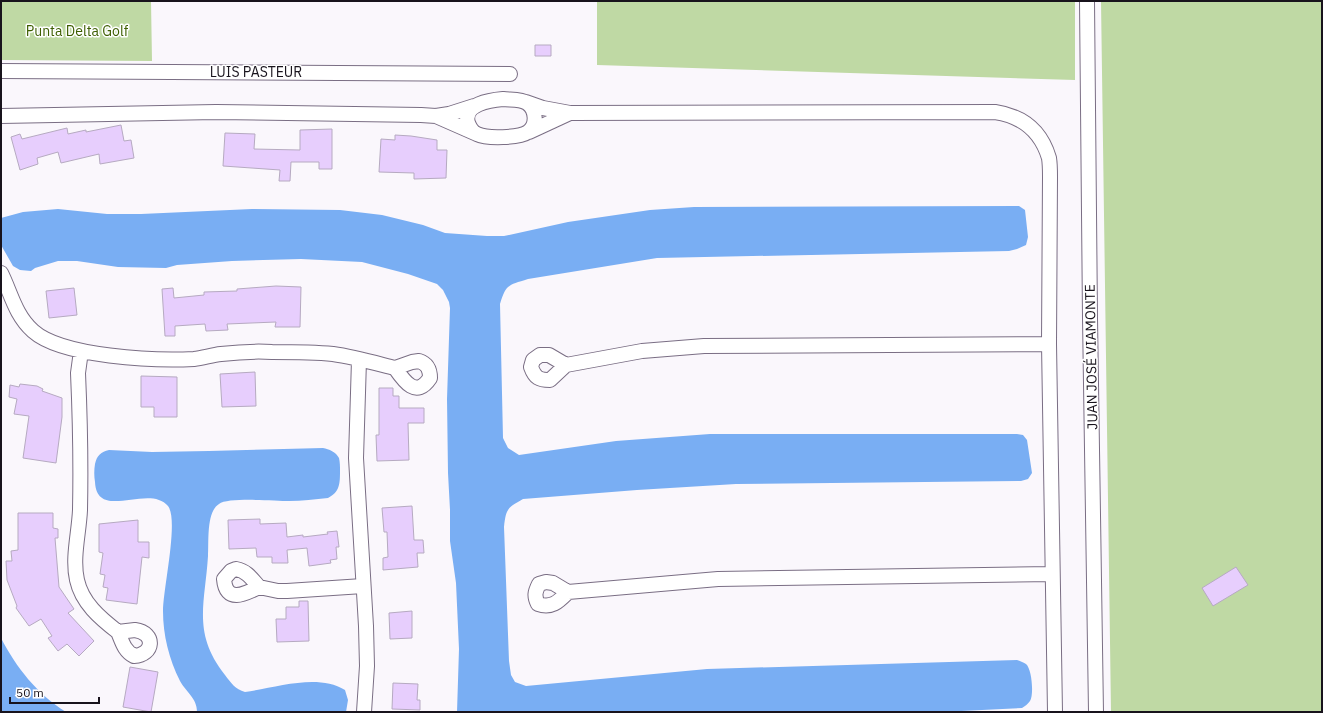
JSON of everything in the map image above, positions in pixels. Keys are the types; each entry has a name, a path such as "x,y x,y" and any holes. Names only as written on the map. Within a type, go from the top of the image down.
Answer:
{"street":[{"name":"JUAN JOSÉ VIAMONTE","path":"1087,1 1096,712"},
{"name":"LUIS PASTEUR","path":"1,71 510,74"},
{"path":"1,116 216,112 436,116 449,114 491,100 515,100 543,108 570,113 995,112 1009,114 1021,121 1039,136 1049,160 1049,344 1055,712"},
{"path":"526,102 533,109 536,116 529,132"},
{"path":"474,106 470,112 468,120 471,129 477,134"},
{"path":"436,116 477,134 499,137 520,135 529,132 570,113"},
{"path":"1,273 16,309 23,321 33,331 54,343 81,351 116,356 174,359 196,359 236,352 318,353 395,368"},
{"path":"566,365 642,351 704,346 1049,344"},
{"path":"81,351 78,373 80,510 76,574 80,590 88,603 96,614 118,632"},
{"path":"359,360 356,458 367,666 364,712"},
{"path":"568,592 738,578 1052,574"},
{"path":"259,587 278,591 287,591 363,586"}],"green space":[{"name":"Punta Delta Golf","path":"1,1 151,1 152,61 1,60"},
{"path":"597,1 1075,1 1075,80 597,65"},
{"path":"1101,1 1322,1 1322,712 1111,712"}],"water":[{"path":"1019,206 1025,210 1028,237 1026,245 1009,251 657,258 528,279 509,286 504,292 500,304 503,438 508,448 519,455 616,441 710,434 1017,434 1023,435 1027,440 1032,473 1028,479 1021,481 736,484 523,499 510,507 506,516 504,527 509,661 511,675 515,682 526,686 707,669 1017,660 1025,663 1030,671 1032,682 1031,698 1030,701 1022,708 941,712 457,712 459,649 456,583 450,541 448,473 447,399 450,308 449,302 443,290 437,284 408,274 362,262 301,259 232,261 177,265 166,268 118,267 77,261 58,261 35,268 31,271 20,270 13,266 1,245 1,218 23,212 58,209 107,214 252,209 340,210 382,215 423,225 445,233 504,236 568,222 650,210 694,207"},
{"path":"323,448 334,452 339,458 340,463 340,479 337,490 332,496 328,498 294,501 232,501 219,504 215,508 210,520 209,528 208,556 203,604 204,632 215,660 229,681 238,689 245,692 309,682 334,685 345,690 348,700 346,712 197,712 197,707 191,695 182,685 173,664 167,647 164,629 163,611 170,556 172,525 171,514 168,506 159,500 149,498 114,501 105,499 98,494 95,482 94,468 97,458 102,453 109,450 152,452"},
{"path":"1,638 13,659 28,679 55,705 66,712 1,712"}],"building":[{"path":"535,45 551,45 551,56 535,56"},
{"path":"121,125 124,141 131,140 134,158 100,164 99,154 61,163 58,152 37,158 38,164 20,170 11,137 20,134 22,139 67,128 68,134"},
{"path":"332,129 332,169 319,169 319,162 291,162 290,181 279,181 280,170 223,166 225,133 255,134 254,149 300,150 300,130"},
{"path":"395,135 437,140 437,150 447,150 446,178 414,179 414,173 379,172 381,139 395,140"},
{"path":"276,286 301,287 300,327 275,327 276,322 227,324 228,330 206,331 205,324 175,326 175,336 165,336 162,289 173,288 174,298 204,295 204,292 237,291 237,289"},
{"path":"74,288 77,315 49,318 46,291"},
{"path":"255,372 256,406 222,407 220,374"},
{"path":"141,376 177,377 177,417 154,417 154,407 141,407"},
{"path":"20,384 37,386 43,389 42,391 62,398 62,417 56,463 23,458 29,416 14,414 17,399 9,397 10,385 19,387"},
{"path":"379,388 393,388 393,396 399,396 399,408 424,408 424,423 408,423 409,460 377,461 376,435 379,435"},
{"path":"412,506 414,540 423,540 424,553 417,553 418,567 383,570 383,558 388,557 387,532 384,532 382,508"},
{"path":"18,513 53,513 53,528 58,529 58,538 55,538 59,587 74,609 68,613 94,641 79,656 67,644 58,651 48,638 52,636 41,619 29,626 16,608 17,606 7,580 6,561 12,561 11,551 18,550"},
{"path":"260,519 260,524 286,523 287,537 328,534 327,532 337,531 339,547 336,547 337,559 330,560 331,563 309,566 307,548 287,550 288,563 272,563 272,557 257,557 256,548 229,549 228,520"},
{"path":"138,520 138,542 149,542 149,558 142,557 137,604 106,600 108,588 103,587 105,575 100,574 103,553 99,552 99,524"},
{"path":"1236,567 1248,585 1213,606 1202,588"},
{"path":"299,601 308,601 309,641 277,642 276,619 286,619 286,607 299,607"},
{"path":"412,611 412,638 390,639 389,613"},
{"path":"130,667 158,672 151,712 123,707"},
{"path":"393,683 418,684 417,700 420,700 420,710 392,709"}]}
